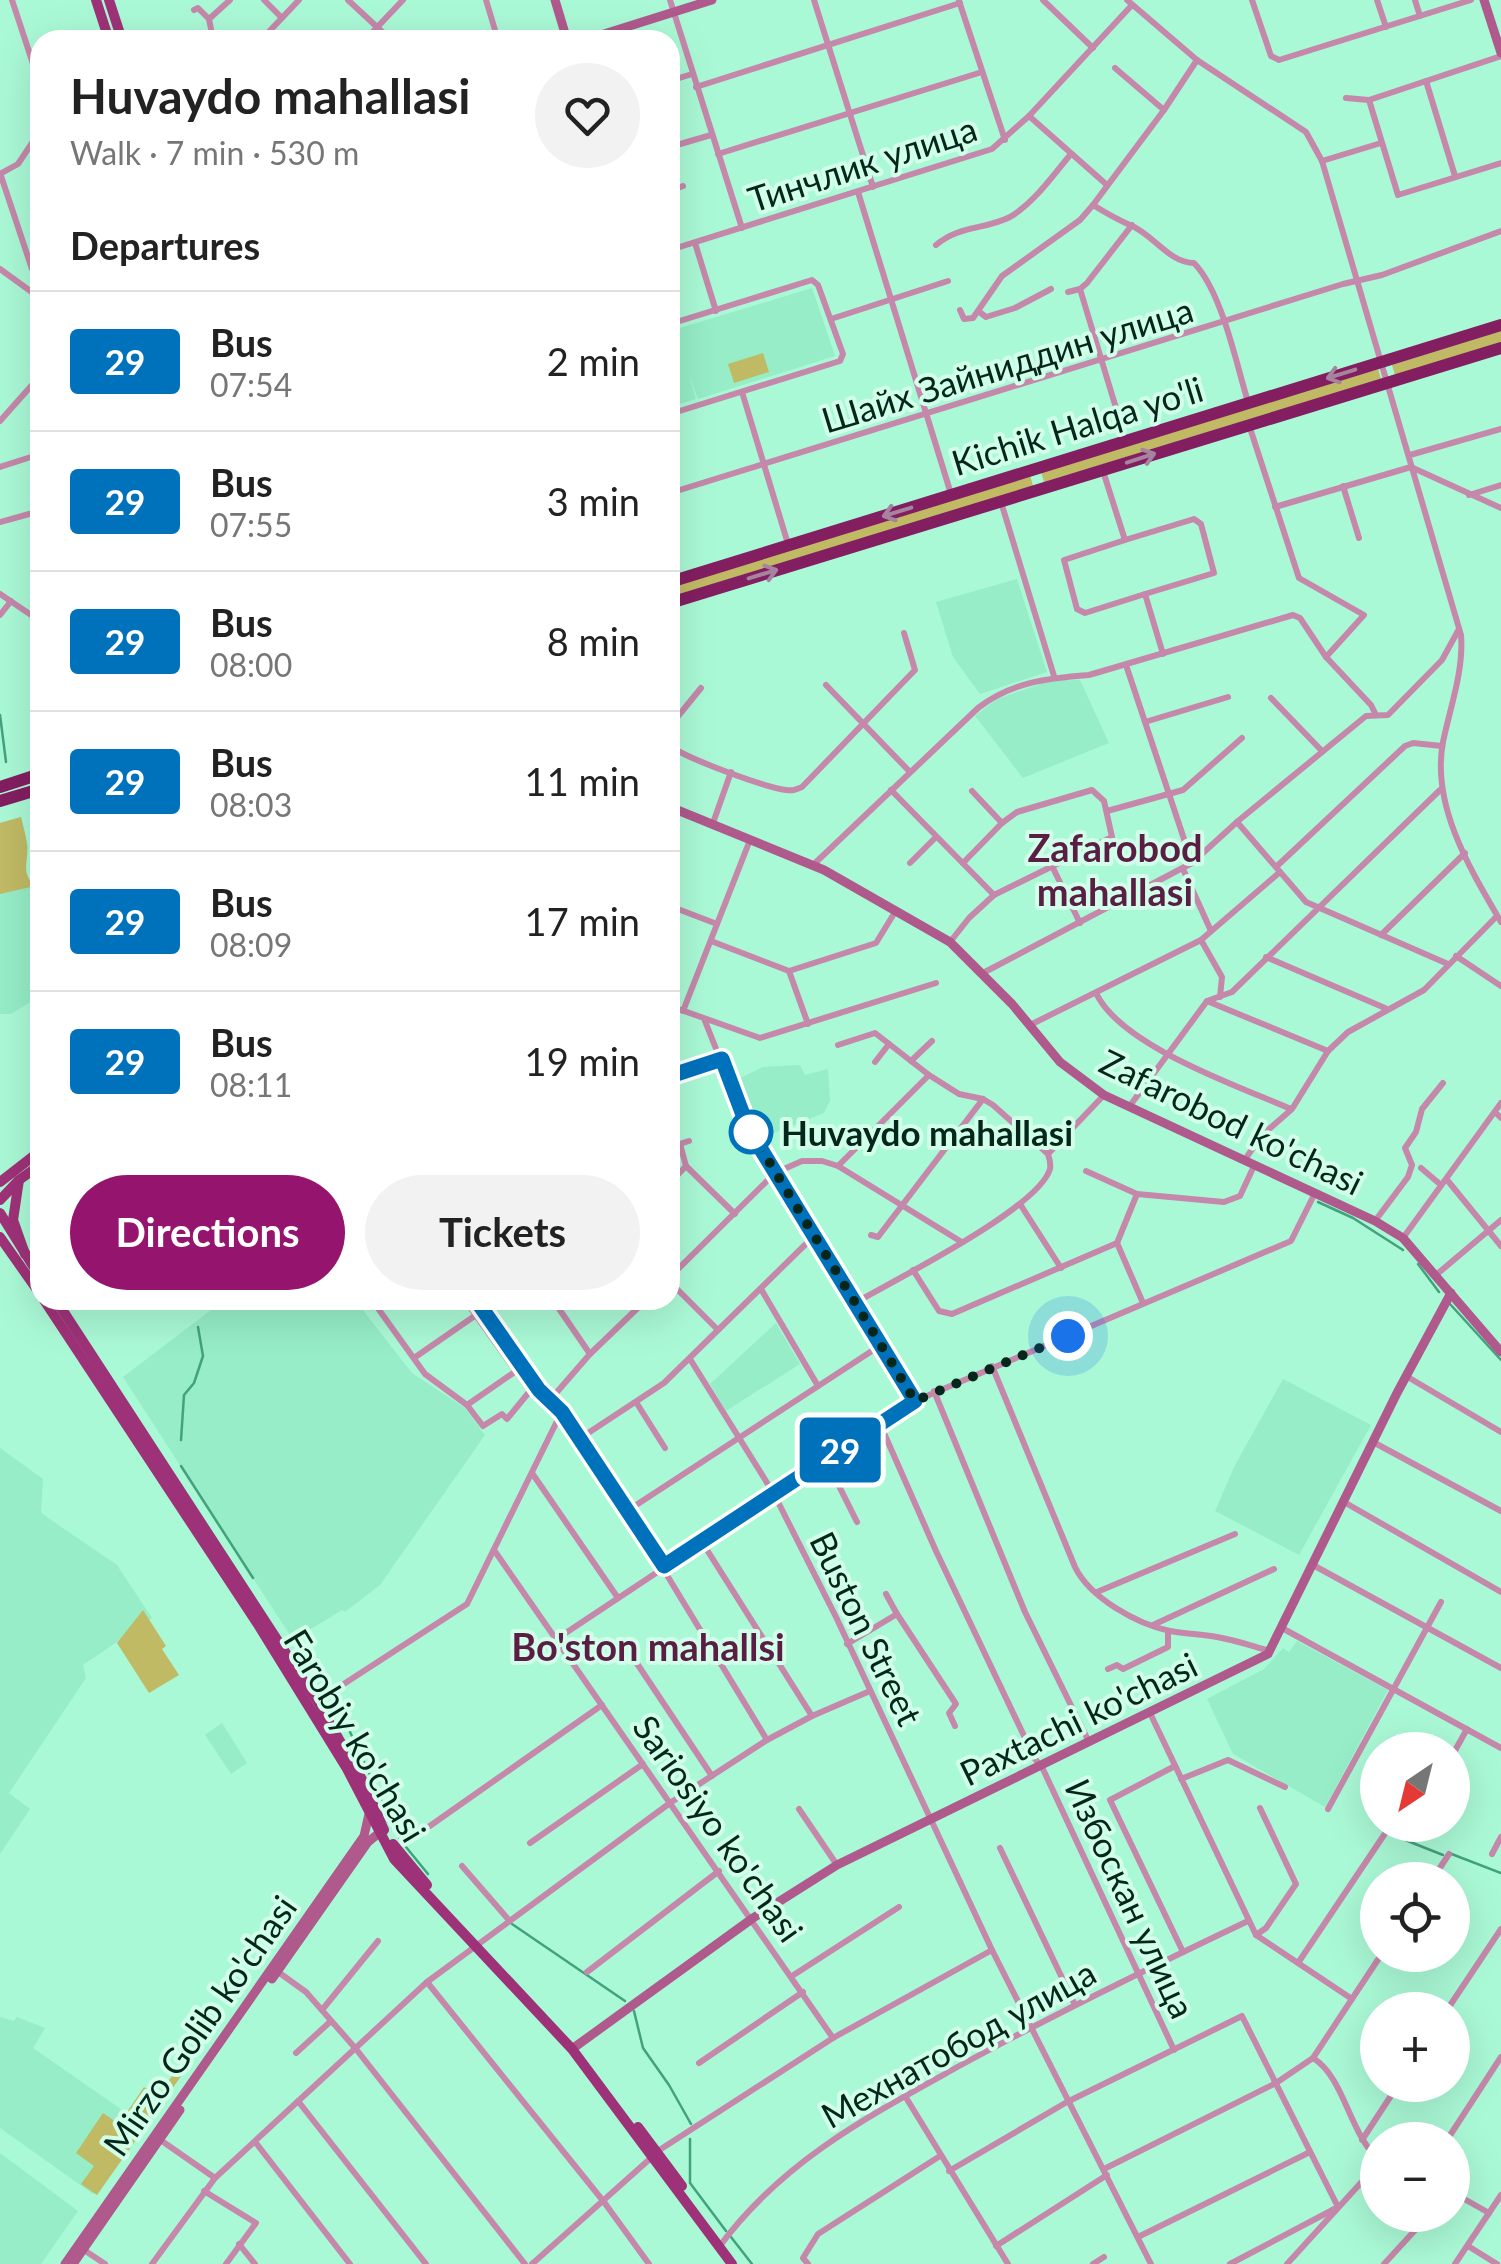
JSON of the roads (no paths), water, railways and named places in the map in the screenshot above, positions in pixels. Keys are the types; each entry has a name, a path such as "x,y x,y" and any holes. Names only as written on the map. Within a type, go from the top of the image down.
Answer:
{"highway":[{"name":"Kichik Halqa yo'li","path":"680,579 1501,325"},
{"name":"Kichik Halqa yo'li","path":"680,600 1501,348"},
{"path":"1035,469 1040,490"},
{"path":"0,787 30,777"},
{"path":"0,801 30,792"}],"main road":[{"path":"96,0 106,30"},
{"path":"109,0 119,30"},
{"path":"0,1182 30,1157"},
{"path":"0,1166 19,1164"},
{"path":"0,1200 30,1172"},
{"path":"19,1180 13,1220 25,1254"},
{"path":"0,1213 30,1262"},
{"name":"Farobiy ko'chasi","path":"1,1241 30,1281"},
{"name":"Farobiy ko'chasi","path":"51,1310 313,1704 379,1828"},
{"name":"Farobiy ko'chasi","path":"62,1310 364,1783 394,1859 574,2048 740,2264"},
{"name":"Farobiy ko'chasi","path":"721,2244 732,2264"}],"street":[{"path":"12,0 30,55"},
{"path":"210,19 230,0"},
{"path":"264,0 282,18"},
{"path":"270,30 299,0"},
{"path":"348,0 381,30"},
{"path":"375,30 403,0"},
{"path":"486,0 495,30"},
{"path":"555,0 565,30"},
{"path":"670,0 679,30"},
{"path":"617,30 712,0"},
{"path":"814,0 873,187"},
{"path":"1044,0 1093,48"},
{"path":"1252,0 1271,56 1279,60 1470,0"},
{"path":"1377,0 1386,27"},
{"path":"1415,0 1420,16"},
{"path":"1346,98 1369,100 1501,55 1484,0"},
{"path":"696,86 959,2 1005,140"},
{"path":"1086,1171 1137,1194 1233,1201 1240,1196 1249,1164 1271,1126 1292,1110 1328,1051 1348,1032 1424,990 1499,919 1465,853 1440,790 1442,746 1461,656 1459,628 1322,161 1306,132 1197,60 1129,3"},
{"name":"Тинчлик улица","path":"680,247 992,149 1093,48 1129,3"},
{"path":"194,10 198,8 210,19 211,30"},
{"path":"680,33 742,228"},
{"path":"960,310 966,320 978,311 1002,276 1080,220 1197,60"},
{"path":"1115,68 1164,110"},
{"path":"718,154 982,72"},
{"path":"680,78 692,74"},
{"path":"1426,81 1455,176"},
{"path":"1369,100 1398,194 1501,163"},
{"path":"1028,116 1107,185"},
{"path":"680,145 712,135"},
{"path":"1322,161 1381,143"},
{"path":"30,146 18,164 0,174 30,263"},
{"path":"936,245 956,231 1010,216 1032,200 1071,154"},
{"path":"858,192 951,495"},
{"path":"1093,204 1120,223 1132,225 1182,262 1198,267 1223,323 1249,403"},
{"path":"1068,292 1080,290 1132,225"},
{"name":"Шайх Зайниддин улица","path":"680,490 1359,281 1501,231"},
{"path":"695,243 716,311"},
{"path":"0,269 30,291"},
{"path":"680,321 812,280 818,285 843,354 840,362 680,411"},
{"path":"831,319 948,281"},
{"path":"978,311 986,317 1015,308 1051,288"},
{"path":"1080,290 1126,441"},
{"path":"0,421 30,387"},
{"path":"742,392 788,545"},
{"path":"1248,425 1299,578 1364,615 1326,657"},
{"path":"1410,456 1501,430"},
{"path":"0,466 30,457"},
{"path":"1275,507 1411,467 1501,508"},
{"path":"1103,470 1126,540"},
{"path":"1342,486 1359,538"},
{"path":"1468,495 1501,486"},
{"path":"1001,502 1054,676"},
{"path":"0,522 30,514"},
{"path":"1194,519 1201,524 1214,573 1144,594 1085,613 1077,608 1064,560 1194,519"},
{"path":"0,594 30,613"},
{"path":"1144,594 1163,654"},
{"path":"0,614 11,601"},
{"path":"813,865 993,697 1054,676 1089,675 1293,615 1300,618 1326,657 1371,705 1376,716"},
{"path":"981,974 1192,864 1366,716 1388,714 1442,660 1459,628"},
{"path":"680,750 731,772 793,791 802,787 915,670 904,633"},
{"path":"1126,665 1192,864"},
{"path":"826,685 910,772"},
{"path":"680,714 701,688"},
{"path":"1145,722 1228,697"},
{"path":"1271,698 1322,750"},
{"path":"1107,811 1170,796 1198,780 1242,738"},
{"path":"1030,1025 1202,940 1405,746 1442,746"},
{"path":"713,823 731,772"},
{"path":"891,790 994,895"},
{"path":"950,942 994,895 1112,837 1101,795 1092,790 1024,810 1002,822 963,862"},
{"path":"1128,1108 1207,1000 1232,992 1440,790"},
{"path":"972,791 1002,822"},
{"name":"Zafarobod ko'chasi","path":"680,810 813,865 950,942 1060,1062 1104,1095 1404,1238 1501,1352"},
{"path":"1237,822 1303,900 1448,964"},
{"path":"910,863 936,837"},
{"path":"684,1012 751,839"},
{"path":"1381,935 1465,853"},
{"path":"1052,866 1080,922"},
{"path":"1183,868 1212,931"},
{"path":"680,910 717,924"},
{"path":"711,940 789,971 876,942 895,912"},
{"path":"1202,940 1222,977 1220,997"},
{"path":"1456,956 1501,986"},
{"path":"1266,957 1386,1009"},
{"path":"789,971 808,1024"},
{"path":"680,1010 760,1038 936,984"},
{"path":"1096,993 1106,1010 1168,1056 1292,1110"},
{"path":"1207,1000 1328,1051"},
{"path":"705,1020 748,1128 915,1401"},
{"path":"838,1045 875,1033 929,1076 959,1094 982,1099 1048,1154 1051,1168 1020,1204 855,1303"},
{"path":"911,1061 932,1041"},
{"path":"875,1062 889,1044"},
{"path":"680,1073 722,1059"},
{"path":"838,1166 929,1076"},
{"path":"1375,1221 1408,1177 1412,1165 1404,1148 1416,1132 1422,1109 1444,1084"},
{"path":"1048,1154 1104,1095"},
{"path":"871,1235 878,1237 982,1099"},
{"path":"1404,1238 1501,1103"},
{"path":"689,1141 680,1144 686,1166 735,1214"},
{"path":"680,1269 776,1173 802,1161 838,1166 961,1242"},
{"path":"680,1172 686,1166"},
{"path":"1421,1168 1444,1183 1501,1246"},
{"path":"1137,1194 1118,1243 1144,1303"},
{"path":"522,1662 915,1401 1291,1241 1314,1195"},
{"path":"1020,1204 1062,1268"},
{"path":"1436,1275 1501,1220"},
{"path":"579,1439 636,1402 690,1358 814,1236"},
{"path":"913,1270 938,1312 952,1314 1118,1243"},
{"path":"761,1289 818,1386"},
{"path":"680,1290 718,1330"},
{"path":"992,1366 1075,1567 1096,1592 1153,1626 1216,1636 1270,1651 1406,1376 1452,1293"},
{"path":"379,1310 425,1374 467,1405 482,1426 502,1414 508,1419 530,1391 472,1310"},
{"path":"483,1310 562,1412 664,1566 766,1740"},
{"path":"560,1310 590,1354"},
{"path":"550,1400 636,1310"},
{"path":"414,1358 476,1315"},
{"path":"627,1511 881,1346"},
{"name":"Buston Street","path":"690,1358 774,1494 992,1950 1151,2264"},
{"path":"467,1405 516,1371"},
{"path":"1406,1376 1501,1432"},
{"path":"934,1392 1024,1612 1088,1742"},
{"path":"636,1402 665,1448"},
{"path":"313,1704 464,1608 562,1412"},
{"name":"Избоскан улица","path":"880,1424 944,1569 1035,1760 1042,1766 1174,2050"},
{"path":"1374,1442 1501,1511"},
{"path":"826,1460 857,1522"},
{"path":"532,1472 618,1598"},
{"path":"1344,1502 1501,1592"},
{"path":"1096,1592 1235,1534"},
{"path":"702,1542 812,1716"},
{"name":"Sariosiyo ko'chasi","path":"494,1550 834,2038"},
{"path":"1313,1565 1501,1668"},
{"path":"1153,1626 1274,1569"},
{"path":"886,1594 956,1704 948,1713 956,1726"},
{"path":"1328,1809 1442,1602"},
{"path":"847,1644 896,1614"},
{"path":"1282,1628 1501,1748"},
{"path":"1108,1669 1117,1665 1122,1669 1168,1647 1168,1630"},
{"path":"626,1647 712,1776"},
{"name":"Paxtachi ko'chasi","path":"574,2048 752,1918 837,1865 1260,1660 1270,1651"},
{"path":"152,2264 215,2178 427,1982 670,1803 766,1740 870,1692"},
{"path":"408,1842 602,1705"},
{"path":"1150,1713 1256,1935 1352,1999"},
{"path":"1181,1779 1228,1760 1284,1787"},
{"path":"530,1843 643,1764"},
{"path":"1175,1766 1110,1800 1183,1952"},
{"path":"1256,1935 1296,1884 1260,1808"},
{"path":"799,1809 837,1865"},
{"name":"Mirzo Golib ko'chasi","path":"275,1970 364,1835 369,1814"},
{"path":"364,1835 379,1828"},
{"name":"Mirzo Golib ko'chasi","path":"65,2264 81,2248 379,1828"},
{"path":"1492,1854 1501,1837"},
{"path":"1298,1963 1379,1842"},
{"path":"1000,1848 1075,2005"},
{"path":"1444,1862 1449,1854"},
{"path":"462,1866 508,1919"},
{"path":"587,1972 719,1871"},
{"path":"792,1976 898,1907"},
{"name":"Мехнатобод улица","path":"721,2244 786,2172 906,2096 1031,2027 1248,1922"},
{"path":"1459,1992 1501,1928"},
{"path":"322,2011 378,1941"},
{"path":"1488,1948 1501,1953"},
{"path":"275,1970 306,1992 356,2048 528,2264 604,2202 654,2154 834,2038 992,1950"},
{"path":"996,2246 1106,2172 1276,2083 1312,2058 1370,1972"},
{"path":"427,1982 649,2264"},
{"path":"700,2063 803,1992"},
{"path":"949,2172 1067,2102 1242,2016 1338,2207"},
{"path":"296,2054 331,2021"},
{"path":"1459,2122 1501,2057"},
{"path":"1312,2058 1326,2066 1360,2136"},
{"path":"906,2096 1008,2264"},
{"path":"298,2101 426,2264"},
{"path":"157,2138 215,2178"},
{"path":"256,2144 350,2264"},
{"path":"1138,2237 1310,2152"},
{"path":"808,2264 804,2258 818,2234 940,2156"},
{"path":"1286,2264 1360,2182"},
{"path":"204,2190 255,2222 226,2264"},
{"path":"1455,2264 1501,2195"},
{"path":"1470,2202 1489,2213"},
{"path":"1230,2264 1338,2207"},
{"path":"1384,2264 1413,2232"},
{"path":"240,2244 255,2264"},
{"path":"1468,2246 1498,2264"},
{"path":"81,2248 104,2264"},
{"name":"Mirzo Golib ko'chasi","path":"74,2264 81,2248"},
{"path":"1093,2264 1104,2257"}],"waterway":[{"path":"0,715 6,762"},
{"path":"1318,1202 1353,1218 1403,1250"},
{"path":"1418,1264 1439,1292"},
{"path":"1450,1304 1501,1360"},
{"path":"181,1440 184,1395 194,1383 203,1356 198,1327"},
{"path":"181,1466 253,1578"},
{"path":"350,1732 402,1843"},
{"path":"1410,1842 1443,1855"},
{"path":"406,1847 428,1874"},
{"path":"1449,1853 1501,1873"},
{"path":"512,1924 625,2001"},
{"path":"634,2011 643,2048 691,2124"},
{"path":"690,2139 690,2183 726,2231"},
{"path":"731,2237 752,2264"}],"place":[{"name":"Huvaydo mahallasi","path":"751,1132"}],"district":[{"name":"Zafarobod mahallasi","path":"1115,869"},
{"name":"Bo'ston mahallsi","path":"648,1646"}]}
